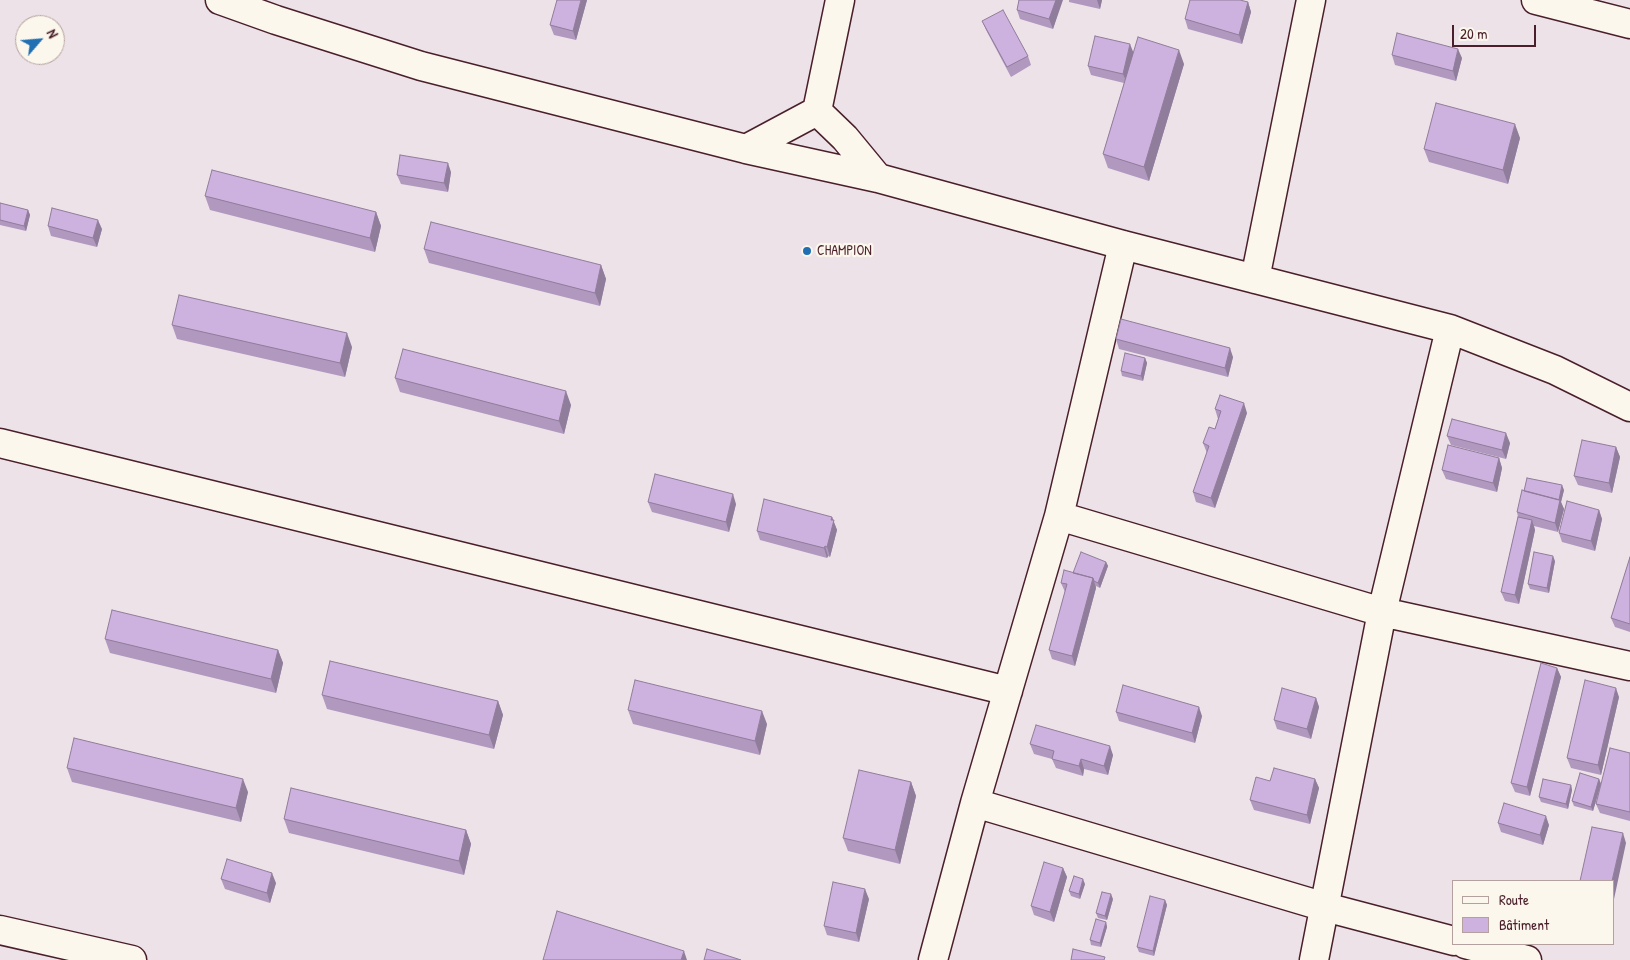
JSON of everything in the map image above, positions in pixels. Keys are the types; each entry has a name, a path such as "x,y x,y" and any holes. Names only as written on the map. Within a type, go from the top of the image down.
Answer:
{"street":[{"path":"220,0 276,20 421,66 746,149 878,178 1123,246 1450,329 1555,370 1630,407"},
{"path":"817,112 840,0"},
{"path":"1255,279 1311,0"},
{"path":"1536,0 1621,15"},
{"path":"746,149 817,112"},
{"path":"817,112 846,138 878,178"},
{"path":"933,960 975,803 1059,516 1123,246"},
{"path":"1314,960 1382,612 1450,329"},
{"path":"0,443 1008,691"},
{"path":"1059,516 1382,612 1630,666"},
{"path":"975,803 1325,907 1452,940"},
{"path":"0,930 132,960"},
{"path":"1468,945 1527,960"}],"building":[{"path":"557,0 581,0 573,31 550,25"},
{"path":"1019,0 1056,0 1049,19 1017,10"},
{"path":"1190,0 1240,0 1248,2 1239,35 1185,19"},
{"path":"1003,10 1028,56 1007,67 982,21"},
{"path":"1397,33 1458,49 1453,71 1392,55"},
{"path":"1095,36 1130,44 1123,74 1088,66"},
{"path":"1138,37 1179,50 1144,167 1103,154"},
{"path":"1436,103 1515,124 1503,170 1424,149"},
{"path":"400,155 448,163 444,183 397,175"},
{"path":"212,170 376,212 370,238 205,196"},
{"path":"0,203 28,210 24,226 0,220"},
{"path":"52,208 98,220 93,238 48,226"},
{"path":"431,222 601,265 595,293 424,249"},
{"path":"179,295 347,333 340,363 172,325"},
{"path":"1121,319 1230,348 1225,368 1116,339"},
{"path":"403,349 566,391 559,421 395,378"},
{"path":"1125,353 1145,358 1141,376 1121,371"},
{"path":"1220,395 1244,403 1211,498 1193,492 1209,446 1203,443 1209,427 1215,429 1221,411 1215,409"},
{"path":"1452,419 1506,433 1502,450 1447,436"},
{"path":"1582,440 1616,447 1609,483 1574,476"},
{"path":"1448,445 1499,458 1493,483 1442,470"},
{"path":"655,474 733,494 726,522 648,502"},
{"path":"1527,478 1562,485 1559,500 1524,491"},
{"path":"1522,490 1560,500 1555,523 1517,512"},
{"path":"764,499 832,517 831,520 834,520 827,547 825,546 824,548 757,531"},
{"path":"1567,501 1599,510 1591,541 1559,533"},
{"path":"1518,517 1532,520 1515,595 1501,592"},
{"path":"1081,552 1106,562 1098,583 1093,578 1073,573"},
{"path":"1534,552 1553,556 1547,588 1528,584"},
{"path":"1630,557 1630,624 1611,618"},
{"path":"1064,570 1093,578 1072,656 1049,650 1067,584 1061,583"},
{"path":"112,610 278,650 271,679 105,639"},
{"path":"330,661 498,701 489,735 322,695"},
{"path":"1541,663 1557,668 1527,787 1511,783"},
{"path":"635,680 762,711 755,741 628,710"},
{"path":"1585,680 1616,688 1598,765 1567,758"},
{"path":"1123,685 1199,707 1192,733 1116,712"},
{"path":"1282,688 1316,698 1307,729 1274,720"},
{"path":"1036,725 1110,746 1104,766 1081,759 1079,766 1052,759 1054,751 1030,744"},
{"path":"74,738 243,779 236,808 67,768"},
{"path":"1610,748 1630,753 1630,812 1596,804"},
{"path":"1274,768 1315,779 1307,815 1250,800 1256,777 1270,781"},
{"path":"859,770 911,782 895,850 843,838"},
{"path":"1580,773 1599,779 1591,807 1572,801"},
{"path":"1543,779 1571,785 1566,804 1539,797"},
{"path":"291,788 466,830 459,861 284,819"},
{"path":"1504,803 1546,816 1540,835 1498,823"},
{"path":"1592,827 1623,833 1612,880 1580,880"},
{"path":"227,859 272,873 267,893 221,879"},
{"path":"1044,862 1063,868 1050,912 1031,906"},
{"path":"1074,876 1083,879 1079,894 1069,891"},
{"path":"833,882 865,889 856,933 824,926"},
{"path":"1102,892 1111,894 1105,916 1096,913"},
{"path":"1150,896 1165,900 1153,951 1137,947"},
{"path":"557,911 684,951 681,960 543,960"},
{"path":"1096,919 1106,922 1100,943 1090,940"},
{"path":"707,949 741,960 704,960"},
{"path":"1073,949 1105,957 1104,960 1071,960"}],"place":[{"name":"CHAMPION","path":"807,251"}]}
